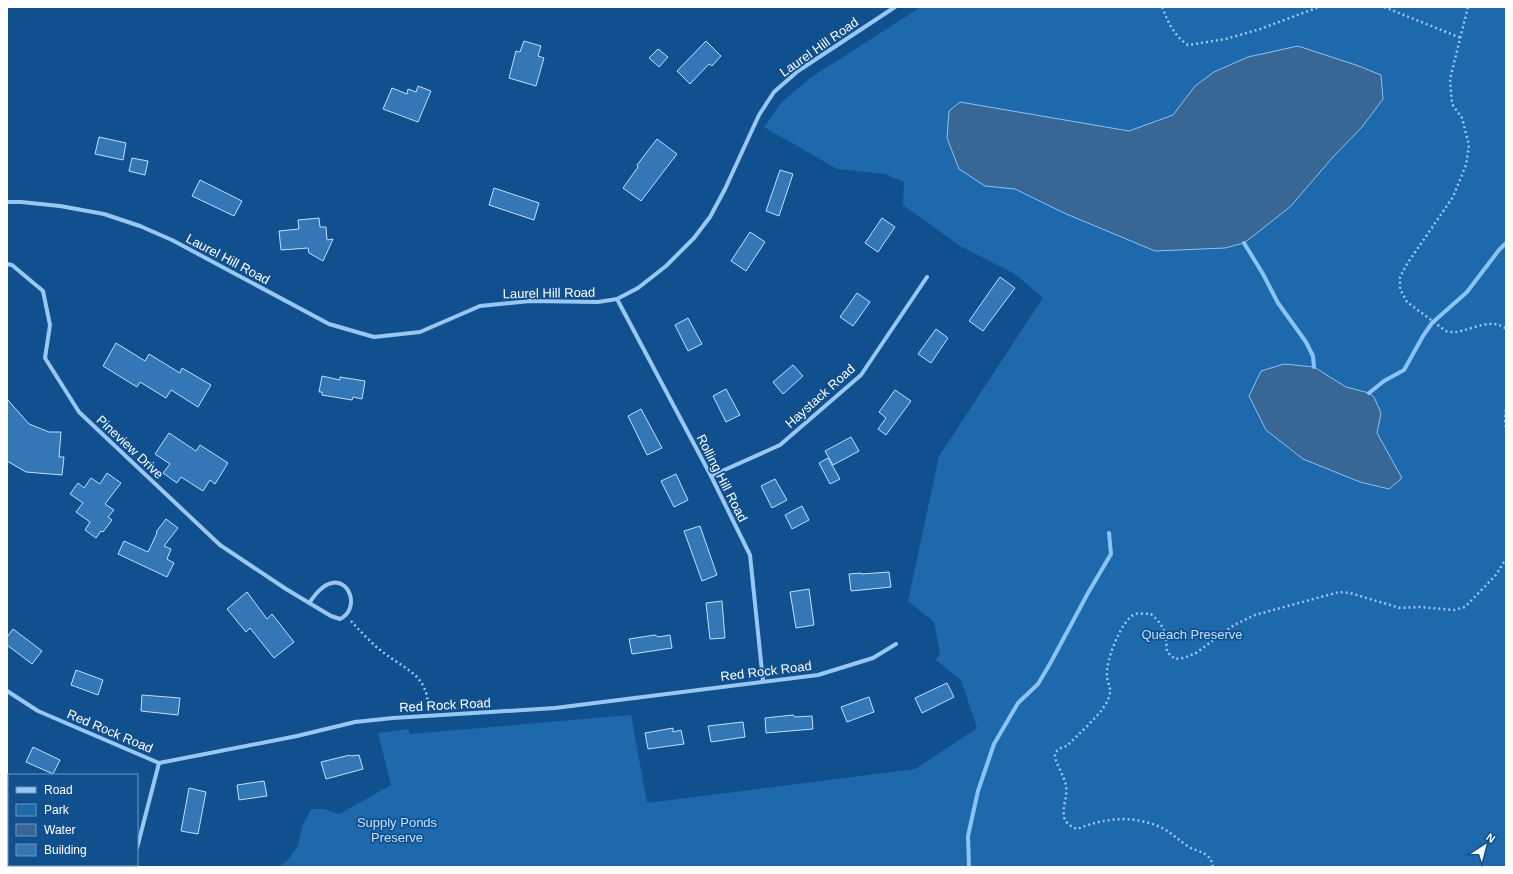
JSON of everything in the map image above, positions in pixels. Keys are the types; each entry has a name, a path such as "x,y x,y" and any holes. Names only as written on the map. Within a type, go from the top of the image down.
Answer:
{"street":[{"name":"Laurel Hill Road","path":"7,202 21,202 104,214 140,226 179,244 329,324 374,337 420,332 480,306 530,301 598,302 617,299 638,288 666,266 694,238 710,217 725,189 759,115 774,92 798,71 895,7"},
{"name":"Pineview Drive","path":"7,264 12,265 43,291 50,325 45,358 79,412 220,544 279,585 331,616 340,619 347,616"},
{"name":"Haystack Road","path":"711,476 780,445 861,375 927,277"},
{"name":"Rolling Hill Road","path":"617,299 711,476 750,555 762,681"},
{"path":"309,603 324,587 333,582 341,584 349,592 352,601 351,608 347,616"},
{"name":"Red Rock Road","path":"7,691 38,711 160,763 297,736 355,722 393,718 555,708 818,674 873,658 896,644"},
{"path":"138,844 160,763"}],"path":[{"path":"1162,7 1180,40 1188,45 1226,39 1260,29 1319,7"},
{"path":"1384,7 1461,38"},
{"path":"1468,7 1461,38 1452,66 1450,79 1452,104 1462,118 1469,145 1466,165 1453,197 1407,264 1400,277 1400,289 1407,302 1436,325 1452,333 1480,325 1496,324 1506,329"},
{"path":"1506,410 1506,429"},
{"path":"1213,867 1210,858 1202,851 1190,848 1175,836 1158,826 1140,821 1114,818 1098,821 1078,829 1069,826 1064,818 1066,788 1063,775 1055,760 1055,753 1061,747 1067,746 1105,707 1111,689 1107,677 1109,660 1116,637 1129,620 1135,614 1151,614 1160,622 1165,633 1167,652 1175,660 1184,658 1196,652 1234,625 1255,615 1339,592 1350,593 1400,608 1420,607 1454,610 1465,608 1494,576 1506,559"},
{"path":"347,616 384,653 411,671 420,680 427,696 428,716"}],"green space":[{"path":"921,7 1506,7 1506,867 278,867 287,861 298,846 302,827 311,809 324,809 339,814 391,785 378,733 408,729 410,734 631,715 647,803 915,769 977,728 961,680 936,660 940,652 934,622 908,601 939,456 1043,298 1015,274 960,246 903,205 904,182 885,174 837,169 764,127 782,102 810,78"}],"water":[{"path":"1298,46 1381,75 1383,99 1362,127 1333,157 1290,207 1244,243 1225,248 1155,251 1064,213 1015,189 985,186 959,169 947,138 949,111 960,102 1129,131 1173,115 1195,86 1214,72 1248,57"},
{"path":"1284,364 1314,367 1346,387 1369,393 1374,397 1381,413 1377,433 1402,478 1389,489 1360,482 1303,459 1266,430 1249,396 1261,371"}],"building":[{"path":"524,41 541,46 538,56 544,58 536,86 509,78 516,51 520,52"},
{"path":"706,41 721,56 712,66 709,64 690,84 677,71"},
{"path":"658,49 668,57 659,67 649,58"},
{"path":"418,86 431,91 418,122 383,109 392,88 407,94 408,89 416,92"},
{"path":"99,137 126,143 123,160 95,154"},
{"path":"657,139 677,154 641,201 623,188 638,167 637,165"},
{"path":"132,158 148,161 145,175 129,171"},
{"path":"780,170 793,174 779,216 766,211"},
{"path":"200,180 242,201 234,216 192,196"},
{"path":"494,188 539,203 534,220 489,205"},
{"path":"319,218 320,227 326,227 327,240 333,239 323,261 309,253 308,248 281,250 279,231 299,229 298,220"},
{"path":"882,218 895,227 878,252 865,243"},
{"path":"750,232 765,242 746,271 731,261"},
{"path":"1000,277 1015,288 983,331 969,321"},
{"path":"857,293 870,302 853,326 840,317"},
{"path":"688,318 702,344 688,351 675,325"},
{"path":"936,329 948,338 931,363 918,354"},
{"path":"116,343 145,361 149,354 180,373 182,368 211,385 198,407 171,390 166,398 140,382 137,387 103,366"},
{"path":"793,365 803,376 783,394 773,382"},
{"path":"322,376 340,380 340,377 365,381 362,399 353,397 352,400 322,395 322,392 319,392"},
{"path":"726,389 740,415 726,422 713,396"},
{"path":"895,390 911,401 886,435 878,429 886,418 879,412"},
{"path":"7,399 29,424 49,432 61,432 59,457 64,457 62,475 26,472 7,461"},
{"path":"641,409 662,448 647,455 628,416"},
{"path":"169,433 196,451 200,445 228,463 215,484 210,480 203,491 181,477 177,483 163,473 170,464 155,454"},
{"path":"851,437 859,451 833,465 825,451"},
{"path":"828,458 840,479 830,484 819,463"},
{"path":"107,473 121,483 105,504 114,510 108,517 112,520 103,532 101,531 96,538 85,530 90,522 76,512 83,503 70,494 78,483 84,488 91,478 100,484"},
{"path":"676,474 688,500 674,507 661,481"},
{"path":"775,479 787,500 772,508 761,486"},
{"path":"802,506 809,520 792,529 785,515"},
{"path":"166,519 178,528 164,546 171,549 167,559 174,563 167,577 118,554 124,541 148,552 157,533 156,532"},
{"path":"700,526 717,575 702,581 684,531"},
{"path":"889,572 891,587 851,591 849,574"},
{"path":"809,589 814,625 796,628 790,592"},
{"path":"247,592 267,619 272,614 294,642 274,658 250,628 246,632 227,609"},
{"path":"722,601 725,638 710,639 706,603"},
{"path":"13,629 42,651 32,664 7,645 7,637"},
{"path":"655,635 658,637 670,635 672,648 632,654 629,639"},
{"path":"76,670 103,680 98,695 71,685"},
{"path":"947,683 954,697 922,713 915,698"},
{"path":"142,695 180,698 178,715 141,711"},
{"path":"869,697 874,712 847,722 841,707"},
{"path":"793,715 795,717 812,716 813,729 766,733 765,718"},
{"path":"743,722 745,737 711,742 708,726"},
{"path":"673,728 673,732 681,730 684,744 648,749 645,733"},
{"path":"33,747 60,760 53,774 26,762"},
{"path":"350,755 359,755 363,769 326,779 321,762"},
{"path":"264,781 267,796 239,800 237,785"},
{"path":"189,788 206,792 198,834 181,831"}],"waterway":[{"path":"1244,243 1263,274 1278,303 1306,342 1313,356 1314,367"},
{"path":"1369,393 1384,381 1404,370 1432,323 1467,292 1506,243"},
{"path":"969,867 968,836 978,791 994,744 1018,703 1038,684 1111,554 1109,533"}],"park label":[{"name":"Queach Preserve","path":"1192,634"},
{"name":"Supply Ponds Preserve","path":"397,830"}]}
